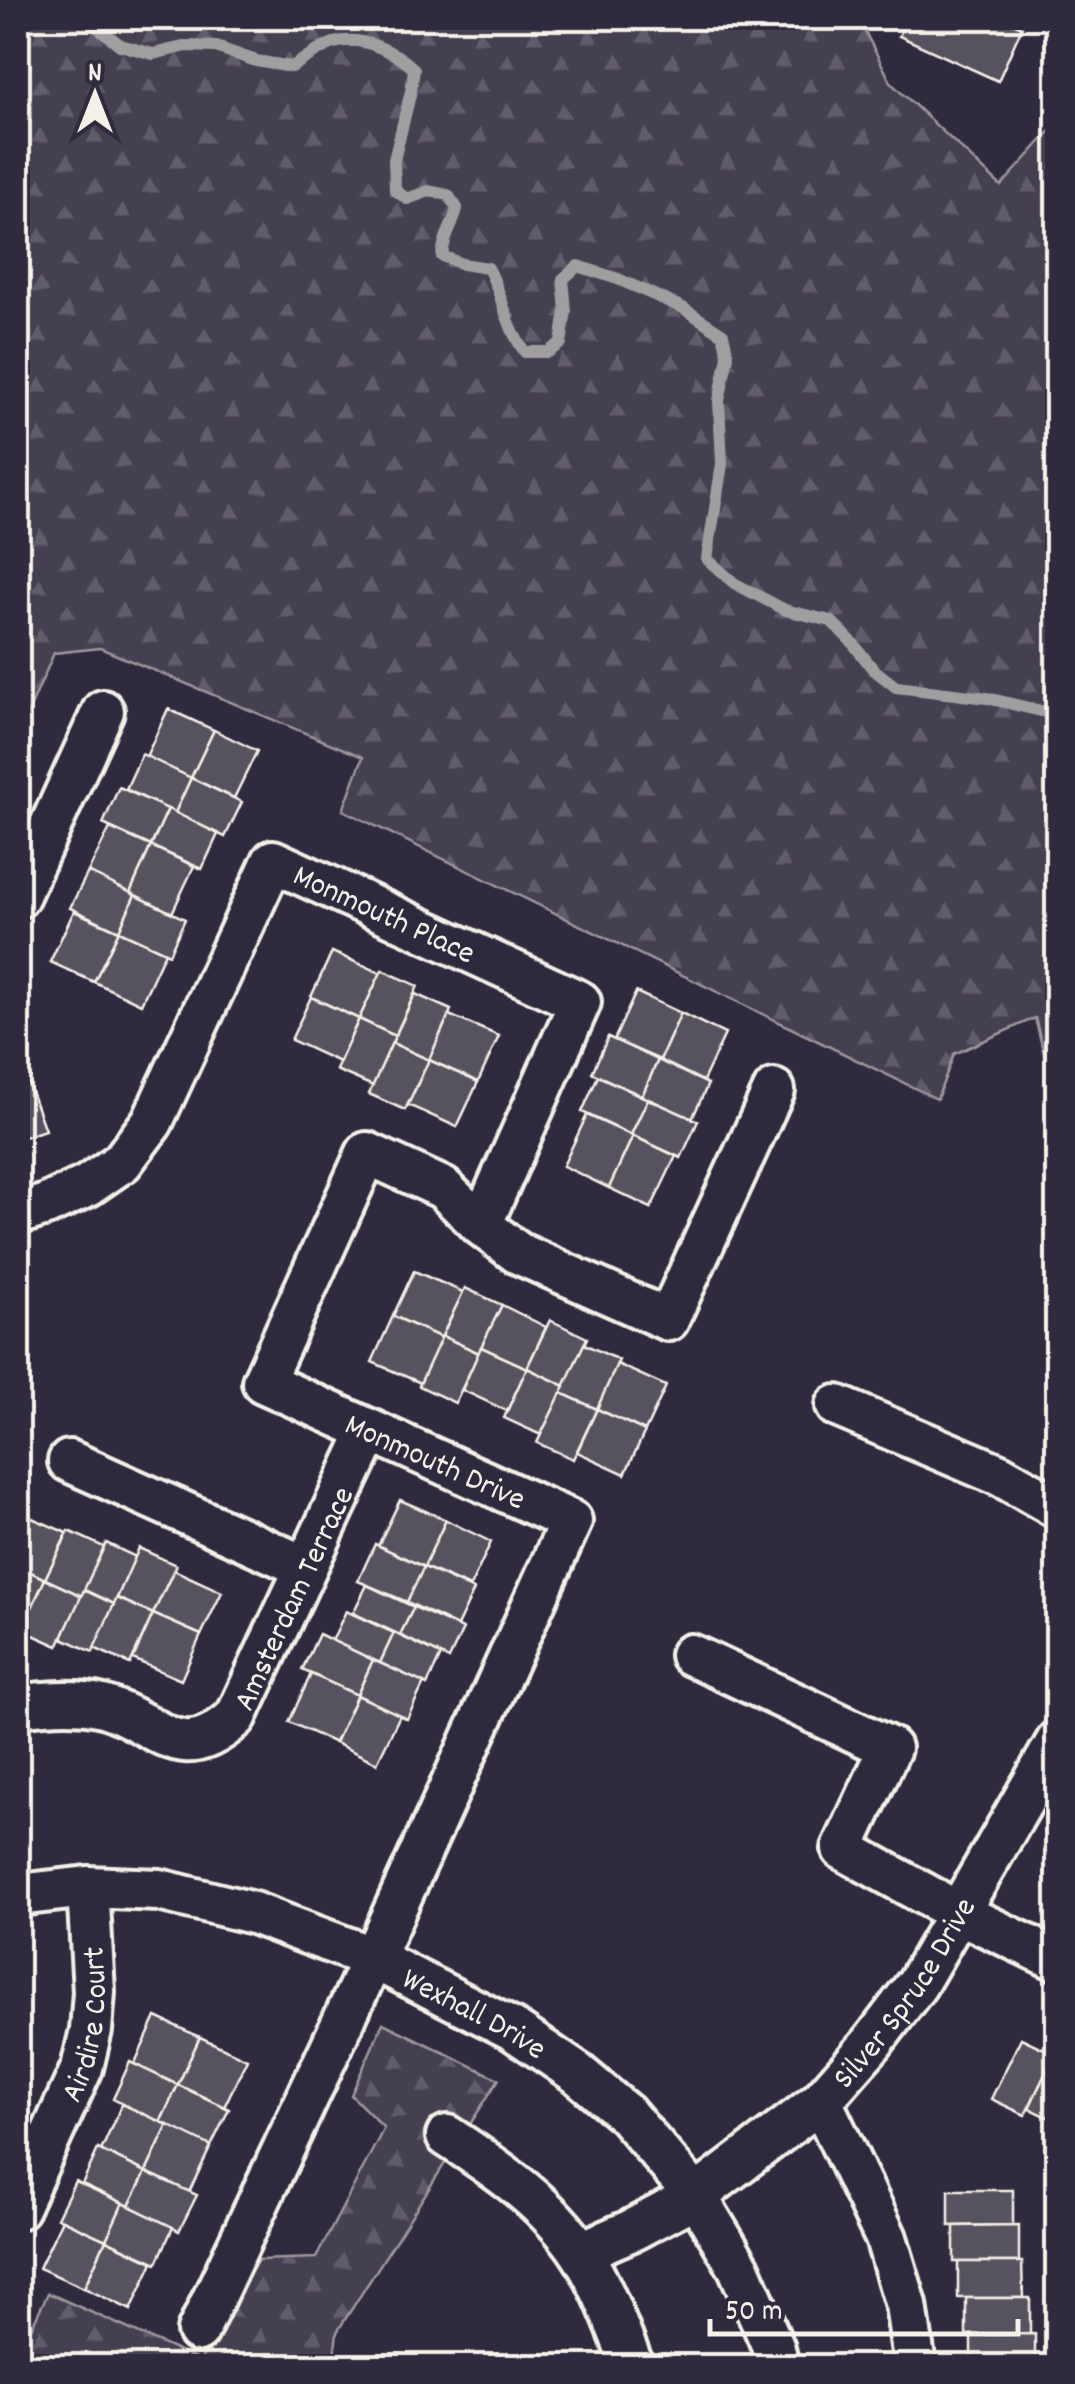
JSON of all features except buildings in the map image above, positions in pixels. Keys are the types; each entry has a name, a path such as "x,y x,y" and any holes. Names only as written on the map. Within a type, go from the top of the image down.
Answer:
{"street":[{"path":"18,897 103,711"},
{"name":"Monmouth Place","path":"18,1214 87,1186 122,1162 152,1122 273,861 580,1002 481,1225"},
{"name":"Monmouth Drive","path":"198,2332 572,1521 263,1382 367,1154 443,1188 518,1254 668,1320 774,1090"},
{"path":"837,1406 1000,1474 1058,1508"},
{"name":"Amsterdam Terrace","path":"18,1706 66,1702 104,1706 177,1741 203,1741 221,1731 236,1718 370,1431"},
{"path":"69,1461 305,1567"},
{"path":"691,1654 890,1748 843,1849 959,1913 1058,1960"},
{"name":"Silver Spruce Drive","path":"580,2252 696,2196 820,2101 872,2043 916,1984 1058,1740"},
{"name":"Wexhall Drive","path":"18,1895 88,1887 159,1890 253,1913 373,1958 512,2029 626,2114 696,2196 739,2268 778,2366"},
{"name":"Airdire Court","path":"18,2208 82,2068 92,2030 94,1992 88,1887"},
{"path":"820,2101 886,2238 906,2306 915,2366"},
{"path":"447,2136 492,2165 542,2206 580,2252 607,2301 633,2366"}],"green space":[{"path":"18,18 858,18 892,84 1001,186 1057,124 1057,1106 1035,1018 954,1054 937,1099 343,810 363,757 100,648 54,653 18,736"},
{"path":"383,2023 499,2079 337,2332 333,2366 18,2366 18,2355 48,2293 200,2361 258,2260 316,2258 384,2128 351,2095"}],"waterway":[{"path":"86,18 120,45 153,54 187,46 216,47 256,61 292,67 328,45 355,41 377,46 406,62 414,69 394,160 395,190 407,199 429,191 448,195 457,208 442,256 488,268 525,352 548,352 561,343 566,311 563,279 578,266 683,308 723,334 728,356 719,401 722,464 707,559 734,583 785,610 831,621 873,669 896,687 987,698 1058,715"}]}
